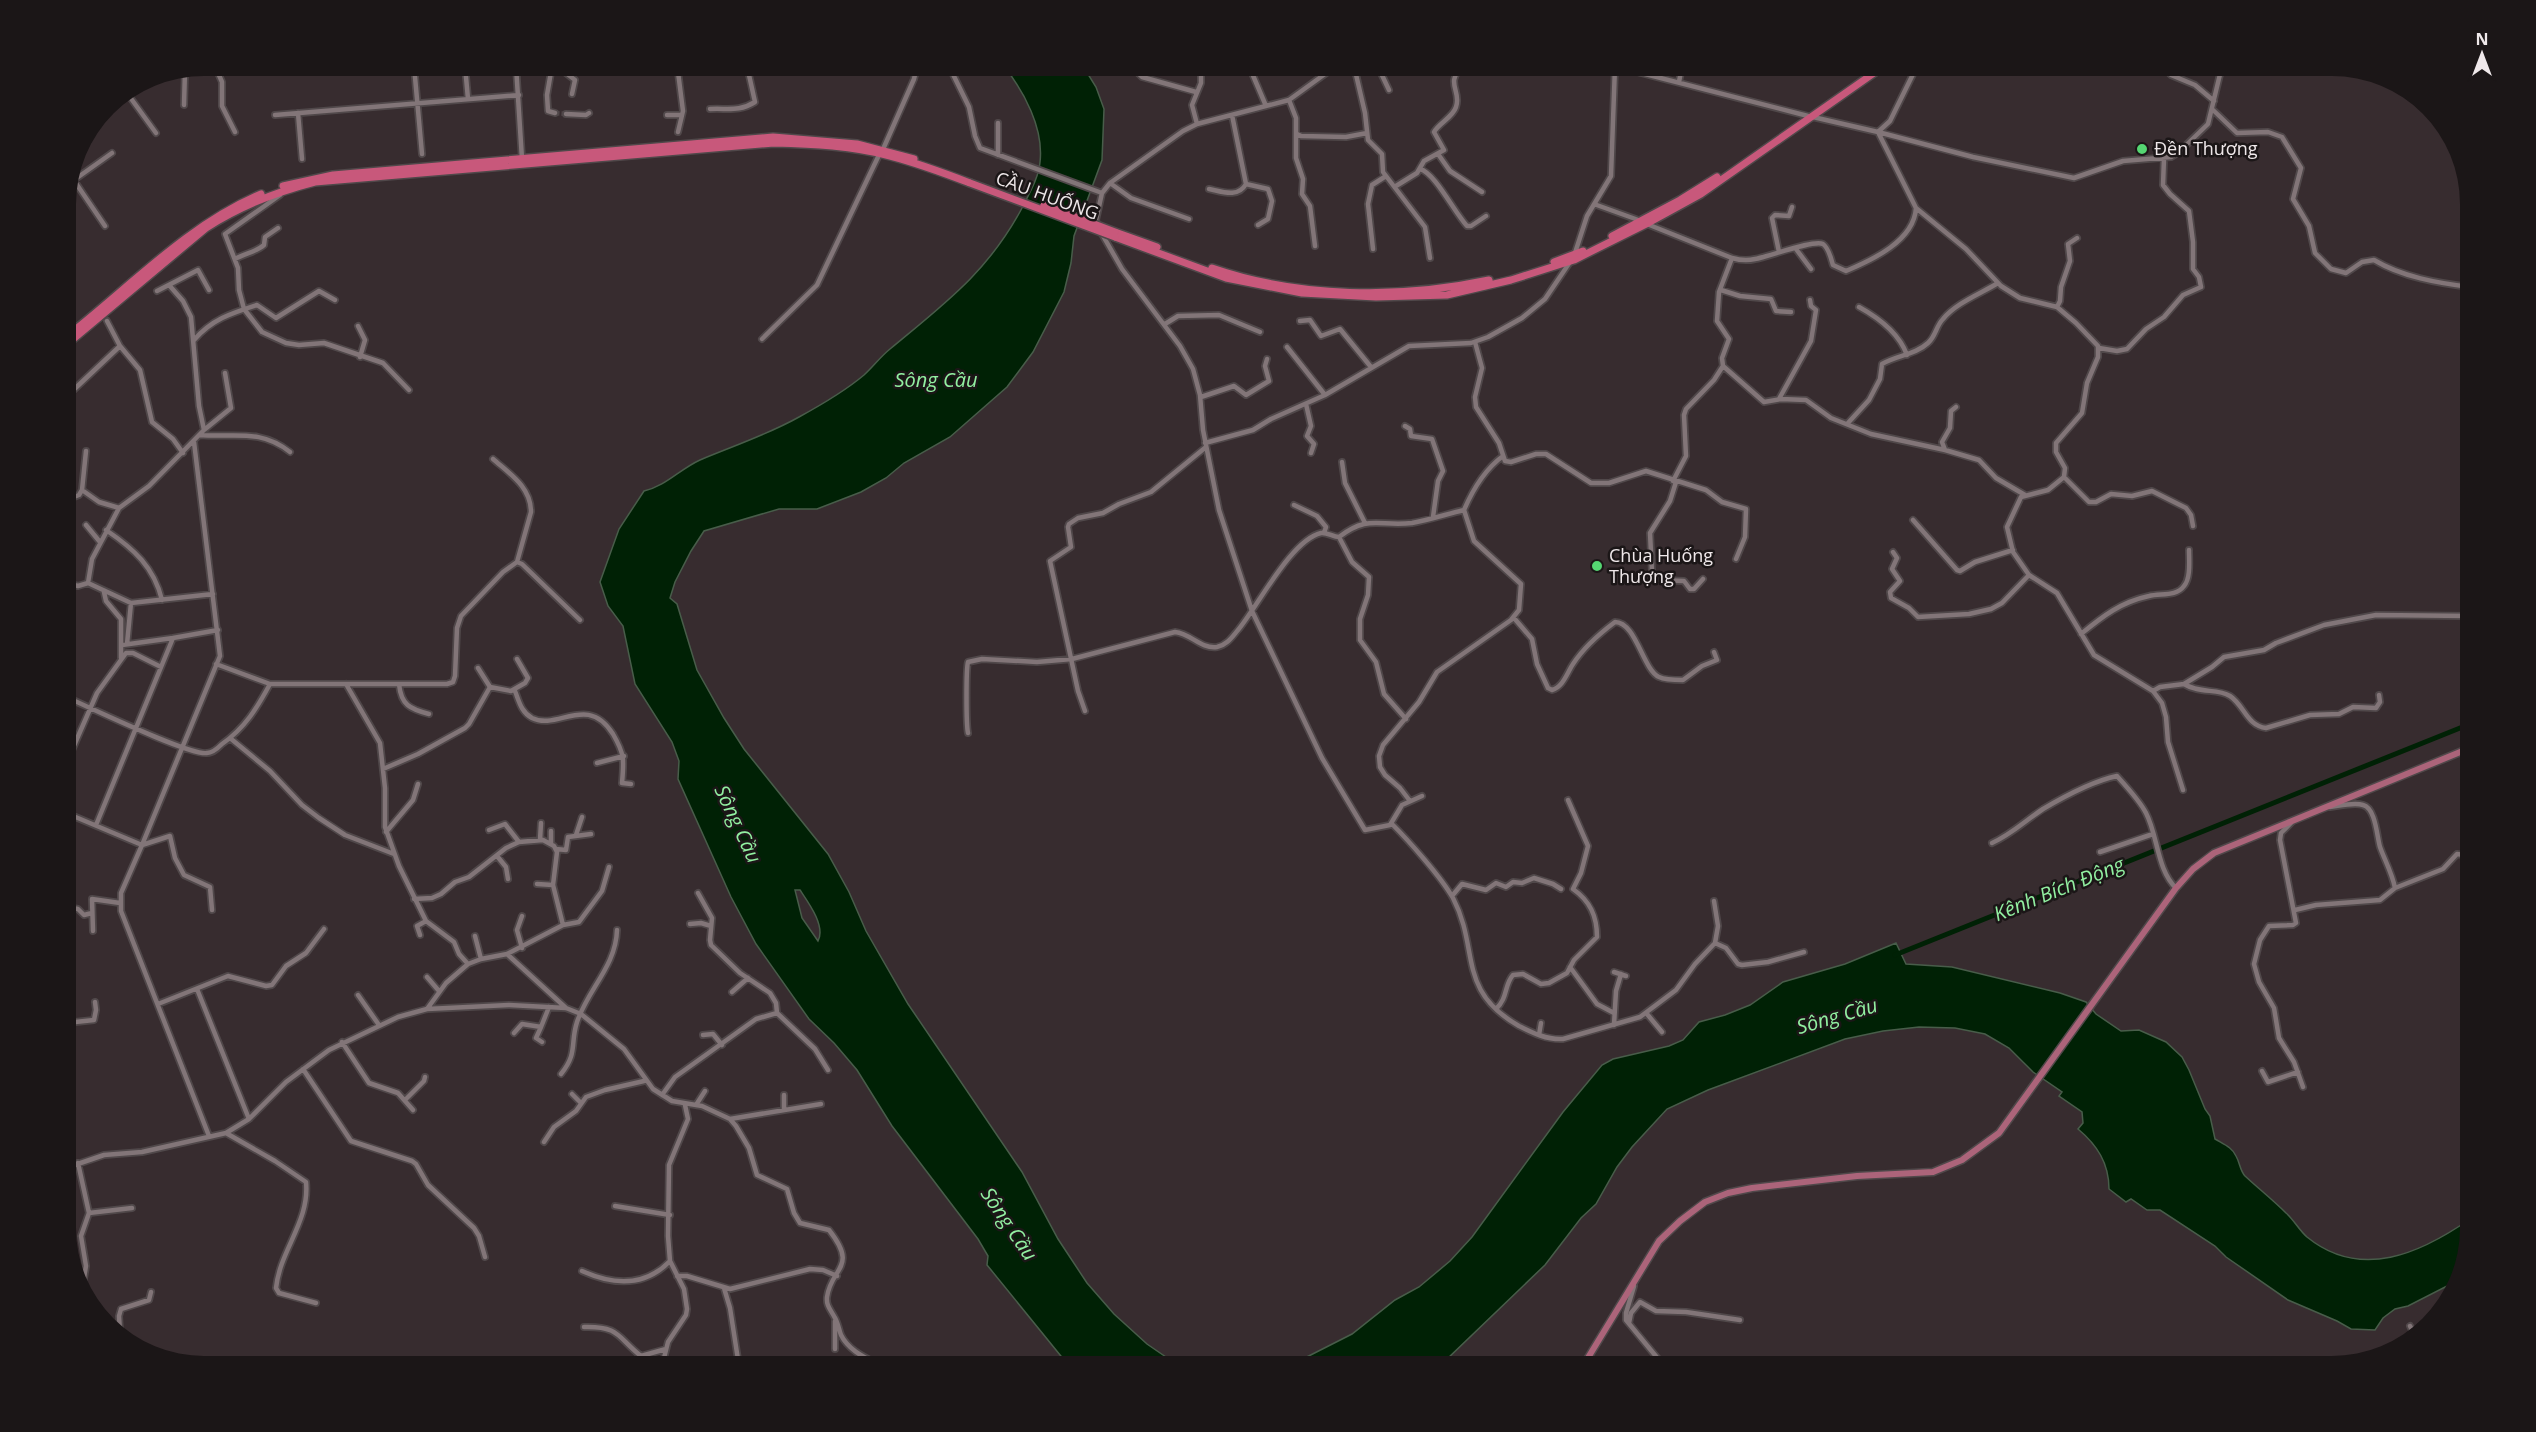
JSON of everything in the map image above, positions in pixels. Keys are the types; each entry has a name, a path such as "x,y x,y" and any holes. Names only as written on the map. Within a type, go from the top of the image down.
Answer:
{"highway":[{"path":"1810,116 1863,76"},
{"path":"1810,116 1869,76"},
{"name":"CẦU HUỐNG","path":"522,162 774,143 839,147 880,154 970,181 1115,234 1226,278 1302,293 1376,297 1447,295 1572,258 1644,222 1757,153 1810,116"},
{"path":"77,328 206,222 243,201 272,190 298,181 327,176 522,162"},
{"path":"77,336 206,228 225,216 269,195 325,181 522,162"}],"main road":[{"path":"1589,1356 1659,1241 1705,1202 1728,1193 1752,1188 1857,1176 1933,1172 1946,1168 1999,1133 2098,993 2176,888 2193,869 2214,853 2460,752"}],"street":[{"path":"1322,76 1289,100 1197,124 1183,131 1147,155 1100,192 1096,220 1100,233 1122,269 1164,324 1193,369 1201,397 1206,445 1224,530 1252,611 1322,758 1364,829 1392,824"},
{"path":"1356,76 1371,143 1382,154 1382,168 1386,176 1425,226 1430,258"},
{"path":"1382,76 1384,85 1389,90"},
{"path":"1396,186 1420,169 1424,161 1444,149 1434,135 1434,130 1457,105 1453,80 1455,76"},
{"path":"1085,711 1078,691 1050,561 1071,547 1069,524 1078,518 1103,513 1119,504 1151,492 1206,445 1253,430 1271,419 1325,395 1409,346 1475,342 1505,328 1536,307 1555,288 1578,246 1585,220 1609,181 1612,171 1615,76"},
{"path":"1656,76 1973,157 2074,178 2123,161 2164,158 2179,152 2204,129 2212,109 2220,76"},
{"path":"1679,82 1680,76"},
{"path":"1878,132 1890,121 1912,76"},
{"path":"2174,76 2195,85 2214,101"},
{"path":"220,77 222,82 222,106 235,132"},
{"path":"415,77 422,154"},
{"path":"466,77 468,99"},
{"path":"517,77 522,162"},
{"path":"550,77 546,98 548,111 555,113"},
{"path":"570,77 574,80 572,94"},
{"path":"678,77 682,115 678,132"},
{"path":"710,109 732,111 753,104 755,100 750,77"},
{"path":"884,147 914,77"},
{"path":"954,77 969,107 978,145 984,150 1100,192"},
{"path":"1142,77 1196,92"},
{"path":"1197,124 1192,109 1201,77"},
{"path":"1254,77 1266,106"},
{"path":"184,105 185,78"},
{"path":"275,115 519,94"},
{"path":"132,99 156,133"},
{"path":"1289,100 1296,118 1296,158 1304,179 1302,194 1310,206 1315,246"},
{"path":"2212,109 2237,133 2268,132 2286,142 2301,168 2294,199 2309,226 2315,253 2331,269 2346,273 2362,262 2374,260 2430,282 2459,286"},
{"path":"298,113 302,159"},
{"path":"566,114 586,115 589,113"},
{"path":"667,115 682,115"},
{"path":"1209,189 1235,193 1242,190 1246,184 1232,116"},
{"path":"998,123 998,155"},
{"path":"1878,132 1916,208 1966,249 1998,283 2020,298 2057,308 2076,323 2099,348 2117,351 2127,349 2146,329 2164,317 2183,295 2201,286 2199,277 2193,269 2194,246 2190,213 2163,185 2164,158"},
{"path":"1297,134 1346,137 1367,133"},
{"path":"81,173 112,153"},
{"path":"1438,154 1450,171 1482,192"},
{"path":"762,339 818,285 878,157"},
{"path":"1420,169 1429,173 1452,209 1467,226 1471,226 1486,216"},
{"path":"1374,249 1368,204 1372,185 1386,176"},
{"path":"1110,183 1131,198 1188,219"},
{"path":"1246,184 1268,189 1272,198 1268,219 1258,225"},
{"path":"78,187 105,226"},
{"path":"280,195 225,234 236,259 244,309 262,332 274,339 298,345 324,343 383,363 409,390"},
{"path":"1594,204 1732,258 1757,259 1813,243 1823,244 1833,265 1846,271 1875,259 1889,249 1913,224 1916,208"},
{"path":"1779,252 1772,218 1774,215 1789,216 1792,207"},
{"path":"236,259 247,252 257,251 264,245 265,237 278,228"},
{"path":"2057,308 2070,261 2068,244 2077,238"},
{"path":"1796,249 1811,269"},
{"path":"1703,579 1694,589 1690,590 1684,581 1659,580 1652,572 1650,533 1670,501 1675,481 1686,456 1685,412 1694,398 1714,380 1723,366 1722,358 1729,339 1718,325 1721,290 1732,258"},
{"path":"157,291 198,270 209,290"},
{"path":"1848,423 1869,400 1880,379 1882,364 1907,355 1929,342 1943,319 1952,310 1998,283"},
{"path":"169,285 189,309 199,406 204,430"},
{"path":"1721,290 1740,296 1770,298 1776,311 1791,312"},
{"path":"194,340 213,322 257,304 276,318 319,291 335,300"},
{"path":"1779,399 1810,341 1816,310 1811,306 1810,300"},
{"path":"1858,307 1871,313 1898,337 1907,355"},
{"path":"1164,324 1178,316 1220,315 1260,332"},
{"path":"1300,321 1310,320 1322,336 1340,329 1371,367"},
{"path":"107,321 120,346 140,370 152,422 173,440 183,453"},
{"path":"358,326 365,340 360,357"},
{"path":"1475,342 1482,368 1474,397 1476,407 1499,443 1505,461 1511,462 1536,454 1546,454 1591,483 1612,483 1644,471 1706,490 1722,502 1746,509 1745,537 1736,559"},
{"path":"77,387 120,346"},
{"path":"1287,347 1325,395"},
{"path":"2099,348 2098,357 2087,383 2082,413 2056,443 2056,452 2065,468 2064,477 2048,490 2025,495 2018,501 2007,524 2007,532 2013,550 2029,575 2057,592 2094,655 2153,691 2165,712 2168,742 2183,790"},
{"path":"1201,397 1234,387 1246,395 1269,381 1265,366 1267,359"},
{"path":"1723,366 1760,400 1768,402 1779,399 1806,400 1832,418 1886,438 1945,450 1978,460 1996,478 2025,495"},
{"path":"87,583 92,559 119,508 149,486 204,430 231,408 225,373"},
{"path":"1306,404 1311,426 1307,436 1314,444 1311,453"},
{"path":"1945,450 1942,441 1950,428 1952,411 1956,407"},
{"path":"1405,426 1410,429 1411,436 1432,439 1443,468 1433,517"},
{"path":"200,435 255,436 269,439 290,452"},
{"path":"194,442 220,649 216,664 121,893 120,903 209,1136"},
{"path":"77,496 82,490 86,451"},
{"path":"1410,801 1400,788 1385,775 1379,761 1381,749 1387,738 1406,719 1437,672 1514,618 1519,610 1521,584 1473,541 1464,510 1473,490 1490,466 1503,456"},
{"path":"216,664 270,684 447,684 453,682 457,628 461,616 503,572 517,562 529,521 529,497 521,484 493,459"},
{"path":"1342,462 1345,483 1365,523"},
{"path":"2064,477 2089,502 2093,503 2111,494 2132,496 2146,491 2155,493 2186,508 2191,515 2193,526"},
{"path":"82,490 99,502 119,508"},
{"path":"1294,505 1317,516 1326,527 1324,533"},
{"path":"1339,537 1353,526 1365,523 1410,523 1464,510"},
{"path":"1913,520 1960,571 1975,562 2013,550"},
{"path":"86,525 100,542"},
{"path":"106,530 125,543 145,563 154,575 162,600"},
{"path":"968,733 965,720 968,662 982,659 1037,662 1072,659 1175,632 1187,634 1203,646 1219,647 1228,642 1289,557 1306,542 1324,533 1339,537 1352,562 1369,577 1368,596 1360,619 1361,643 1374,659 1384,694 1406,719"},
{"path":"2081,634 2119,605 2150,596 2174,594 2184,587 2188,574 2190,550"},
{"path":"1893,552 1897,558 1892,569 1900,581 1890,592 1891,598 1909,608 1918,617 1969,614 1991,609 2002,603 2029,575"},
{"path":"517,562 522,564 580,620"},
{"path":"77,586 87,583 131,603 213,594"},
{"path":"104,592 104,598 121,619 124,645"},
{"path":"110,605 115,597"},
{"path":"121,658 131,603"},
{"path":"2153,691 2160,687 2184,684 2212,668 2224,657 2264,650 2276,643 2324,625 2374,615 2459,616"},
{"path":"1514,618 1532,639 1537,664 1548,688 1552,690 1560,685 1595,637 1615,622 1621,623 1636,641 1651,670 1658,676 1683,680 1701,666 1717,660 1714,652"},
{"path":"124,645 218,630"},
{"path":"96,825 173,638"},
{"path":"77,739 103,682 121,658 130,652 161,667"},
{"path":"478,668 490,687 515,691 528,678 517,659"},
{"path":"77,702 182,747 198,753 210,753 230,738 255,712 270,684"},
{"path":"346,684 380,743 386,832 394,854 426,921 454,942 459,954 468,964"},
{"path":"399,684 401,698 408,707 429,714"},
{"path":"2184,684 2197,691 2221,693 2232,698 2252,722 2266,728 2310,715 2339,714 2353,707 2376,708 2380,702 2379,695"},
{"path":"383,769 418,754 465,728 490,687"},
{"path":"515,691 525,713 535,719 585,715 602,719 624,756 625,766 621,782 631,784"},
{"path":"230,738 270,771 302,805 318,818 345,835 394,854"},
{"path":"597,763 624,756"},
{"path":"1992,843 2018,829 2044,808 2115,776 2145,811 2160,856 2176,888"},
{"path":"386,832 413,800 418,784"},
{"path":"1392,824 1402,805 1422,796"},
{"path":"1496,1009 1504,1000 1509,980 1513,975 1527,975 1546,985 1567,973 1598,936 1595,916 1583,896 1573,889 1581,873 1588,846 1568,800"},
{"path":"2327,807 2362,804 2368,808 2378,829 2380,847 2392,874 2395,888"},
{"path":"77,817 142,845 170,836 175,858 184,875 210,887 212,910"},
{"path":"576,835 582,817"},
{"path":"2293,821 2281,833 2280,840 2295,910 2294,924 2269,926 2260,940 2254,961 2259,982 2274,1008 2279,1038 2298,1072 2303,1087"},
{"path":"540,840 541,823"},
{"path":"489,830 505,824 519,842"},
{"path":"1392,824 1452,896 1476,984 1486,999 1509,1020 1539,1035 1563,1039 1647,1014 1676,990 1695,964 1715,943 1718,926 1714,901"},
{"path":"551,831 551,843"},
{"path":"556,849 566,850 568,837 591,834"},
{"path":"2100,852 2154,836"},
{"path":"414,899 432,898 441,894 455,882 469,877 477,868 519,842 540,840 551,843 556,849 553,885 563,925"},
{"path":"2295,910 2323,904 2380,900 2395,888 2443,869 2457,854 2460,854"},
{"path":"497,856 507,867 508,879"},
{"path":"427,1010 453,975 468,964 507,954 563,925 582,920 602,891 609,867"},
{"path":"1452,896 1461,884 1486,890 1496,883 1506,887 1511,882 1522,883 1534,878 1561,889"},
{"path":"537,884 553,885"},
{"path":"698,893 710,913 711,945 748,978 770,993 776,1003 777,1013 815,1048 828,1070"},
{"path":"93,931 92,899 120,903"},
{"path":"77,909 84,915 92,913"},
{"path":"522,916 517,930 522,948"},
{"path":"420,935 417,926 426,921"},
{"path":"690,924 701,923 711,926"},
{"path":"158,1004 228,976 273,985 286,966 306,953 324,929"},
{"path":"561,1074 572,1058 575,1033 581,1014 612,958 617,930"},
{"path":"475,936 481,959"},
{"path":"1715,943 1726,948 1737,962 1742,964 1776,960 1804,952"},
{"path":"507,954 566,1008"},
{"path":"1570,967 1599,1006 1614,1013"},
{"path":"1614,972 1623,975 1614,1013 1614,1025"},
{"path":"428,977 439,991"},
{"path":"732,992 748,978"},
{"path":"197,990 249,1119"},
{"path":"358,995 379,1025"},
{"path":"77,1022 94,1020 95,1002"},
{"path":"85,1273 86,1266 81,1236 89,1213 78,1163 104,1155 142,1152 226,1133 249,1119 303,1069 342,1042 379,1025 427,1010 509,1005 566,1008 581,1014 624,1049 644,1081 662,1095 685,1105 696,1105 730,1119 749,1148 757,1174 788,1189 794,1213 800,1223 827,1228 833,1235 843,1256 837,1276 829,1289 827,1299 829,1309 850,1347 864,1356"},
{"path":"542,1042 537,1038 549,1007"},
{"path":"662,1095 675,1077 756,1019 777,1013"},
{"path":"1647,1014 1662,1032"},
{"path":"1539,1035 1541,1023"},
{"path":"514,1033 522,1024 541,1027"},
{"path":"703,1035 713,1034 722,1045"},
{"path":"342,1042 372,1085 392,1089 413,1110"},
{"path":"303,1069 351,1141 416,1164 428,1185 474,1228 479,1236 485,1257"},
{"path":"2262,1071 2268,1082 2298,1072"},
{"path":"405,1100 424,1081 425,1077"},
{"path":"544,1142 554,1127 576,1111 591,1094 644,1081"},
{"path":"696,1105 705,1091"},
{"path":"572,1094 581,1103"},
{"path":"784,1095 784,1110"},
{"path":"730,1119 821,1104"},
{"path":"664,1356 687,1309 684,1289 670,1261 668,1236 669,1165 688,1119 685,1105"},
{"path":"226,1133 306,1182 303,1217 282,1262 276,1288 279,1293 316,1303"},
{"path":"615,1206 670,1215"},
{"path":"89,1213 132,1208"},
{"path":"582,1271 623,1282 635,1281 653,1274 670,1261"},
{"path":"677,1276 730,1289 810,1269 823,1270 837,1276"},
{"path":"1637,1278 1626,1313 1629,1323 1656,1356"},
{"path":"724,1288 730,1308 737,1356"},
{"path":"120,1323 121,1309 149,1300 151,1292"},
{"path":"1629,1323 1632,1313 1640,1302 1656,1311 1686,1312 1740,1320"},
{"path":"835,1348 836,1318"},
{"path":"584,1327 598,1327 616,1332 641,1356 666,1349"}],"water":[{"name":"Sông Cầu","path":"1011,77 1090,77 1104,109 1102,160 1074,236 1064,292 1033,352 1007,387 950,437 904,463 886,478 861,492 817,509 779,509 704,531 675,582 670,598 677,604 697,670 724,718 744,749 828,854 849,892 866,931 908,1004 1022,1172 1058,1239 1087,1283 1114,1314 1147,1344 1164,1356 1061,1356 987,1265 988,1256 978,1239 892,1126 857,1070 809,1019 756,944 731,897 678,779 679,761 672,742 635,684 623,626 608,606 600,582 619,529 644,491 652,489 700,460 787,423 841,392 864,375 886,352 964,286 980,269 1009,231 1028,197 1039,168 1039,136 1025,99","holes":["795,890 800,890 811,907 820,928 818,941 802,918"]},
{"name":"Sông Cầu","path":"1896,943 1906,964 1952,967 2060,993 2086,1002 2096,1014 2121,1031 2139,1030 2166,1042 2182,1057 2189,1070 2210,1116 2215,1139 2232,1150 2245,1176 2289,1216 2307,1237 2327,1250 2348,1258 2369,1260 2411,1251 2460,1225 2455,1261 2450,1277 2444,1287 2408,1306 2395,1309 2383,1318 2375,1330 2351,1329 2288,1300 2226,1257 2215,1246 2160,1210 2147,1210 2131,1199 2126,1202 2109,1189 2107,1171 2101,1155 2078,1129 2083,1123 2082,1112 2059,1096 2062,1092 2033,1072 2009,1048 1985,1034 1955,1028 1919,1027 1883,1031 1845,1039 1708,1090 1667,1109 1632,1147 1617,1167 1596,1204 1581,1218 1545,1265 1450,1356 1309,1356 1352,1334 1395,1300 1419,1287 1450,1261 1472,1237 1563,1112 1602,1065 1613,1059 1669,1046 1683,1040 1699,1022 1750,1005 1783,982 1845,964"}],"waterway":[{"name":"Kênh Bích Động","path":"1895,955 2460,728"}],"tunnel":[{"path":"555,113 566,114"}],"place":[{"name":"Đền Thượng","path":"2142,149"},
{"name":"Chùa Huống Thượng","path":"1597,566"}]}
